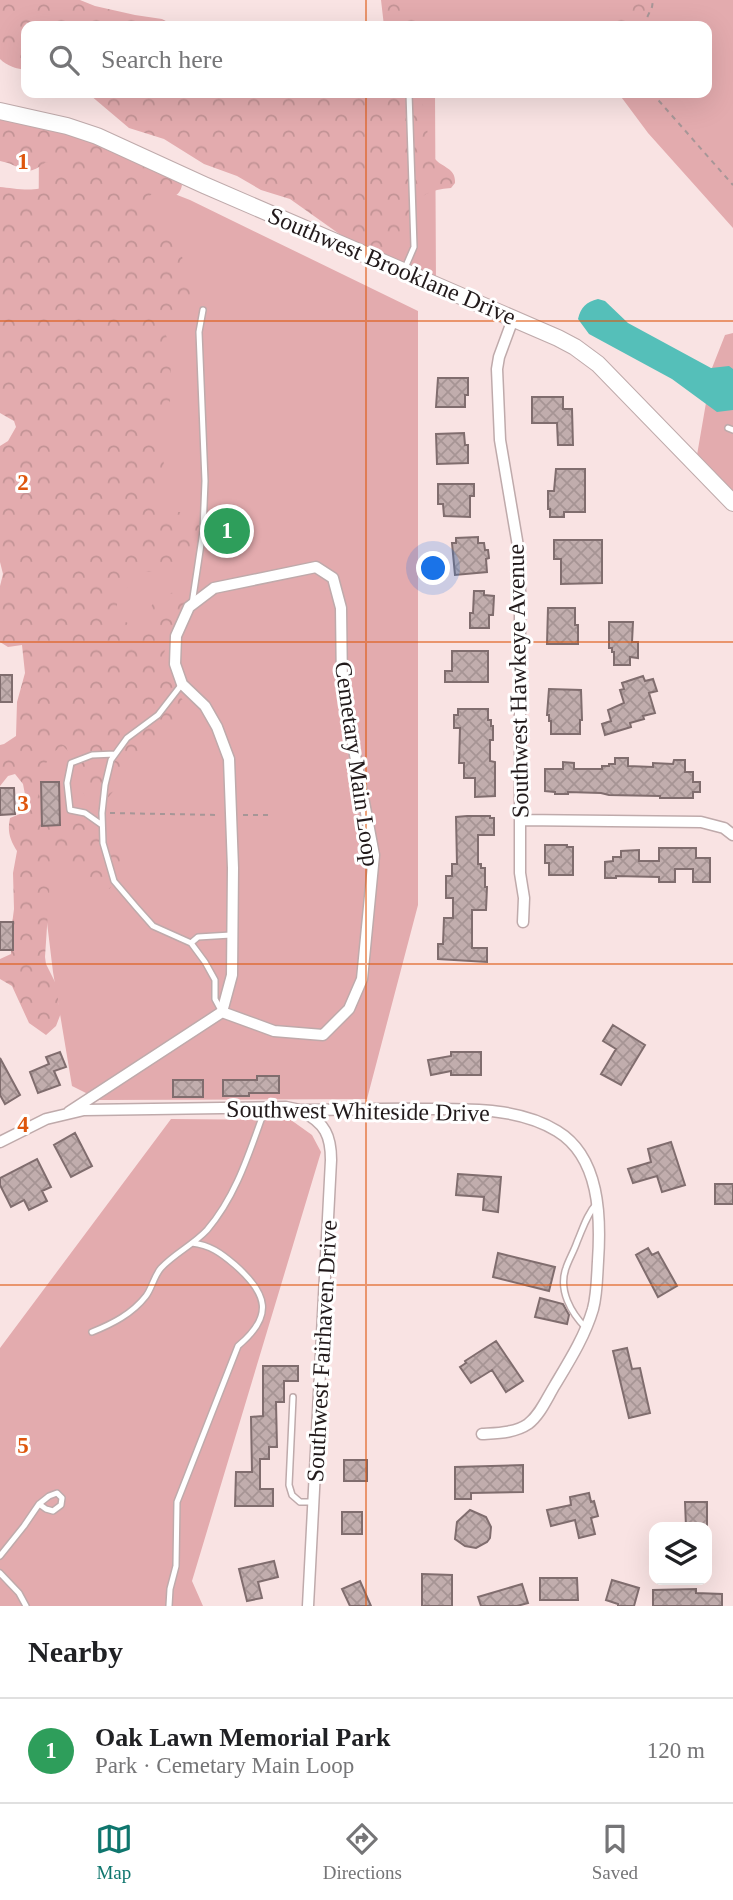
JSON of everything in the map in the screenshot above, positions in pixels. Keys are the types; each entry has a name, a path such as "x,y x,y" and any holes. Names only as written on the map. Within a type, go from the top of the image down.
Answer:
{"street":[{"name":"Southwest Brooklane Drive","path":"0,111 67,126 97,136 575,347 598,364 733,503"},
{"name":"Southwest Hawkeye Avenue","path":"513,319 497,369 500,440 520,558 520,873 524,898 523,922"},
{"name":"Cemetary Main Loop","path":"192,604 214,588 316,567 333,578 341,608 342,686 374,855 362,979 349,1009 323,1035 274,1031 222,1012"},
{"path":"69,1112 222,1012 232,975 229,759 217,727 205,706 181,684 175,664 176,636 192,604"},
{"path":"520,820 694,822 724,828 733,835"},
{"name":"Southwest Whiteside Drive","path":"0,1142 46,1119 84,1110 265,1108 397,1108 496,1112 539,1122 568,1138 579,1151 592,1177 598,1203 599,1248 594,1306 571,1359 536,1417 515,1430 482,1434"},
{"name":"Southwest Fairhaven Drive","path":"300,1110 321,1123 331,1147 308,1606"}],"lane":[{"path":"404,271 414,247 409,98"},
{"path":"192,604 203,531 205,481 199,332 203,310"},
{"path":"181,684 158,715 127,738 111,760 102,813 103,843 114,880 153,926 191,943 205,962 215,981 215,999 222,1012"},
{"path":"102,825 85,813 70,810 67,783 71,763 92,755 116,754"},
{"path":"191,943 198,937 232,935"},
{"path":"92,1332 127,1314 146,1296 158,1271 207,1229 244,1169 265,1108"},
{"path":"586,1328 568,1304 564,1271 589,1212 598,1203"},
{"path":"169,1606 176,1566 177,1502 238,1346 253,1334 262,1313 262,1296 252,1281 219,1252 206,1245 192,1243"},
{"path":"292,1398 289,1485 292,1495 300,1502 314,1502"},
{"path":"0,1556 39,1504"},
{"path":"0,1573 19,1593 26,1606"}],"path":[{"path":"645,21 653,0"},
{"path":"656,98 733,185"},
{"path":"102,813 272,815"}],"green space":[{"path":"0,0 80,0 95,6 166,21 21,21 21,69 0,59"},
{"path":"381,0 419,0 419,21 383,21"},
{"path":"394,0 733,0 733,228 648,133 622,98 712,98 712,21 393,21"},
{"path":"608,0 658,0 652,21 613,21"},
{"path":"94,98 420,98 426,114 432,154 451,171 455,183 451,188 437,190 419,199 409,214 399,247 388,255 383,255 345,238 290,199 261,190 237,176 204,164 164,139 129,128"},
{"path":"392,98 435,98 436,285 387,260"},
{"path":"0,106 61,127 178,180 182,185 176,195 158,190 151,194 148,201 150,214 171,225 178,233 190,280 191,297 185,312 162,324 171,349 170,403 168,410 148,436 164,462 153,488 167,511 186,513 193,519 200,527 205,540 201,556 187,569 169,561 152,572 138,571 128,587 118,595 116,615 130,624 147,626 152,605 163,596 187,592 198,599 200,606 195,619 164,653 169,657 176,693 192,709 190,715 151,753 123,774 122,781 105,801 98,802 86,797 74,780 70,756 63,746 52,753 45,765 39,795 48,813 50,826 56,830 71,827 70,813 77,807 88,812 97,819 99,839 116,848 122,864 119,876 109,889 102,889 75,868 61,865 50,881 45,957 58,988 61,1013 56,1026 46,1035 29,1023 12,986 0,979 0,959 11,954 14,909 13,873 17,851 10,835 9,823 10,818 20,814 27,805 23,784 15,774 8,776 0,786 0,745 16,736 17,702 25,673 22,645 8,647 0,642 0,586 3,574 0,562 0,446 8,441 16,427 14,421 0,413 0,187 45,187 57,177 59,167 46,162 28,171 0,161"},
{"path":"39,136 190,200 418,311 418,905 367,1099 100,1100 72,1086 45,906 36,752"},
{"path":"733,333 733,491 697,455 712,368 725,335"},
{"path":"171,1119 291,1120 312,1135 321,1152 192,1581 203,1606 0,1606 0,1348"}],"water":[{"path":"598,299 605,301 628,323 711,368 729,366 733,369 733,410 717,412 672,379 589,334 578,319 585,306"}],"building":[{"path":"438,378 468,378 465,407 436,407"},
{"path":"532,397 563,397 563,409 572,409 573,445 558,445 557,423 532,423"},
{"path":"464,433 465,445 468,445 468,463 437,464 436,434"},
{"path":"556,469 585,469 585,512 564,512 564,517 550,517 548,491 554,491"},
{"path":"438,484 474,484 474,496 470,496 470,517 444,516 443,504 438,504"},
{"path":"478,537 478,543 484,543 485,550 488,550 487,572 455,575 452,543 456,543 456,538"},
{"path":"554,540 602,540 602,583 561,584 561,559 554,559"},
{"path":"474,591 484,591 484,595 494,596 489,628 470,628"},
{"path":"548,608 575,608 578,644 547,644"},
{"path":"609,622 633,622 632,642 638,642 638,658 630,657 630,665 614,665 614,652 609,648"},
{"path":"452,651 488,651 488,682 445,682 445,671 452,671"},
{"path":"0,675 12,675 12,702 0,702"},
{"path":"643,676 645,681 653,679 657,691 649,693 655,713 630,723 631,727 605,735 602,724 611,721 608,710 624,703 620,690 624,689 622,683"},
{"path":"549,689 581,690 580,734 551,734 551,721 547,715"},
{"path":"458,709 488,709 488,720 491,720 493,726 490,761 495,762 495,796 475,797 475,778 464,778 464,763 459,763 460,728 454,728 454,715 458,715"},
{"path":"615,758 628,758 628,766 653,767 653,763 673,764 674,760 685,760 685,772 693,772 693,782 700,782 700,792 693,792 693,798 660,798 601,793 555,794 545,791 545,769 563,769 563,762 574,763 574,769 602,769 602,766 615,764"},
{"path":"41,782 59,782 60,825 42,826"},
{"path":"0,788 14,788 15,814 0,815"},
{"path":"456,817 494,818 494,835 478,835 478,864 485,868 486,910 472,910 472,948 487,948 487,962 438,959 438,944 443,944 444,918 453,918 453,898 446,898 446,876 452,876 452,864 457,864"},
{"path":"545,845 573,847 573,875 549,875 549,863 545,863"},
{"path":"659,848 696,848 696,858 710,858 710,882 693,882 693,869 675,869 675,882 659,882 659,877 605,878 605,862 613,861 613,857 621,857 621,851 639,850 639,861 659,861"},
{"path":"0,922 13,922 13,950 0,950"},
{"path":"613,1025 645,1045 621,1085 601,1074 616,1049 603,1041"},
{"path":"60,1052 66,1067 54,1071 60,1085 38,1093 30,1072 49,1064 46,1057"},
{"path":"451,1052 481,1052 481,1075 451,1075 451,1071 431,1075 428,1060 451,1056"},
{"path":"0,1058 20,1095 5,1104 0,1095"},
{"path":"257,1076 279,1076 279,1093 223,1096 223,1080 257,1080"},
{"path":"173,1080 203,1080 203,1097 173,1097"},
{"path":"75,1133 92,1166 71,1177 54,1145"},
{"path":"671,1142 685,1185 662,1192 657,1176 633,1183 628,1169 651,1162 648,1149"},
{"path":"37,1159 51,1187 42,1191 47,1201 29,1210 24,1200 11,1207 0,1185 0,1178"},
{"path":"458,1174 501,1177 498,1212 483,1210 484,1197 456,1195"},
{"path":"715,1184 733,1184 733,1204 715,1204"},
{"path":"648,1248 652,1255 658,1252 677,1286 658,1297 636,1255"},
{"path":"498,1253 555,1267 549,1291 493,1277"},
{"path":"540,1298 563,1304 569,1315 567,1324 535,1317"},
{"path":"496,1341 523,1381 506,1392 492,1370 471,1383 460,1367"},
{"path":"627,1348 632,1369 640,1368 650,1413 629,1418 613,1351"},
{"path":"263,1366 298,1366 298,1381 284,1381 284,1402 276,1402 277,1447 269,1447 269,1459 260,1459 260,1489 273,1489 273,1506 235,1506 236,1472 252,1472 251,1417 263,1416"},
{"path":"344,1460 367,1460 367,1481 344,1481"},
{"path":"523,1465 523,1492 471,1493 471,1499 455,1499 455,1467"},
{"path":"589,1493 598,1516 591,1518 595,1534 579,1538 575,1520 551,1526 547,1510 571,1505 570,1497"},
{"path":"685,1502 707,1502 707,1522 686,1522"},
{"path":"470,1510 486,1517 491,1527 490,1538 476,1548 465,1546 455,1539 457,1522"},
{"path":"342,1512 362,1512 362,1534 342,1534"},
{"path":"274,1561 278,1577 258,1582 262,1598 247,1601 239,1569"},
{"path":"422,1574 452,1575 452,1606 422,1606"},
{"path":"540,1578 577,1578 578,1600 540,1600"},
{"path":"612,1580 639,1588 634,1606 618,1606 606,1600"},
{"path":"360,1581 371,1606 350,1606 342,1589"},
{"path":"522,1584 528,1603 517,1606 481,1606 478,1597"},
{"path":"696,1589 696,1593 722,1594 722,1606 653,1606 653,1590"}],"place":[{"name":"Oak Lawn Memorial Park","path":"227,531"}]}
